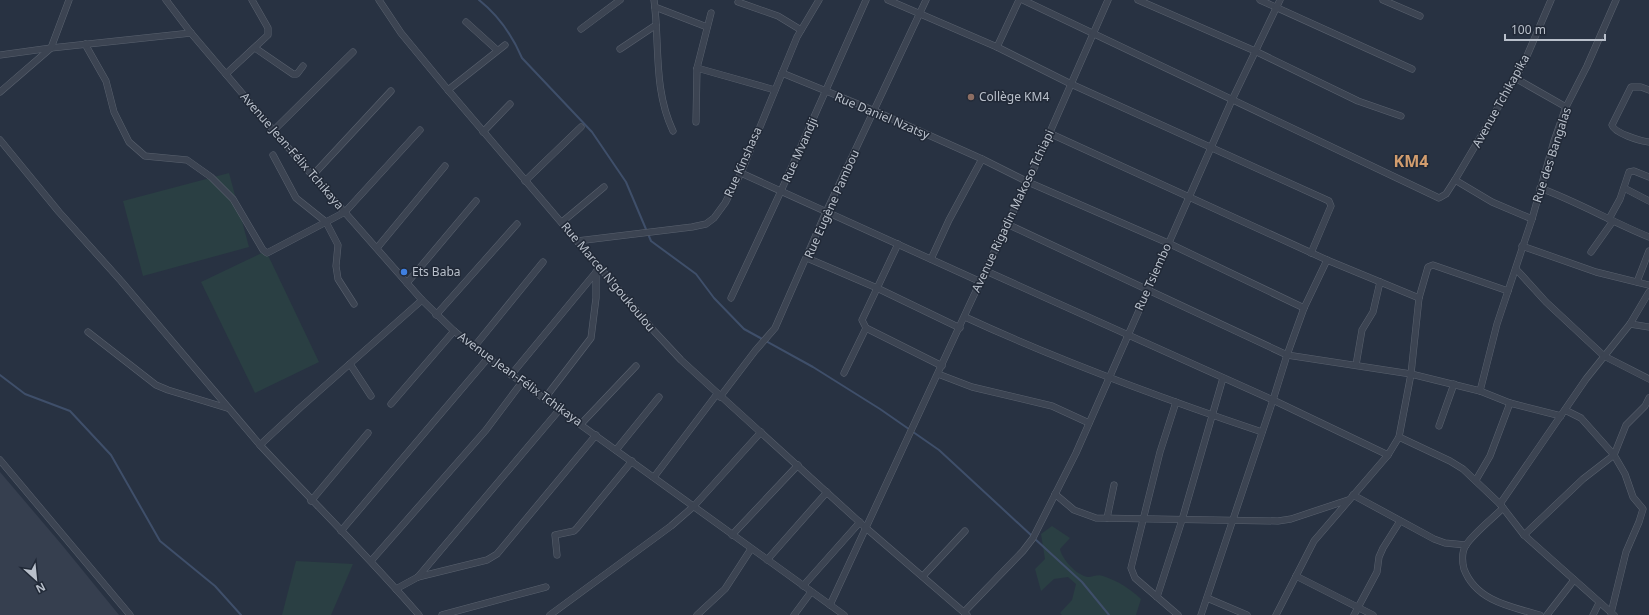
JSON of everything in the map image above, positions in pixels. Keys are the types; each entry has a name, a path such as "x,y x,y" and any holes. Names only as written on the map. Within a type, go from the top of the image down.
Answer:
{"street":[{"path":"0,92 51,48 69,0"},
{"name":"Avenue Jean-Félix Tchikaya","path":"166,0 191,33 313,176 436,315 488,358 844,615"},
{"path":"226,74 268,35 269,32 252,0"},
{"name":"Rue Marcel N'goukoulou","path":"379,0 402,34 448,90 525,181 562,222 598,270 654,331 718,396 761,432 866,528 966,613"},
{"path":"581,29 620,0"},
{"name":"Rue Kinshasa","path":"577,241 706,224 720,212 741,173 801,30 819,0"},
{"name":"Rue Mvandji","path":"731,298 782,191 866,0"},
{"path":"888,0 997,47 1071,84 1213,147 1329,201 1331,206 1311,252"},
{"name":"Rue Eugène Pambou","path":"654,477 718,396 775,328 826,212 875,111 926,0"},
{"path":"997,47 1019,0"},
{"path":"1023,0 1033,2 1093,34 1232,100"},
{"name":"Avenue Rigadin Makoso Tchiapi","path":"830,605 1007,224 1028,182 1108,0"},
{"path":"1138,0 1255,51 1358,101 1401,116"},
{"path":"1260,0 1412,68"},
{"name":"Rue Tsiembo","path":"966,613 1023,551 1032,538 1055,494 1076,453 1168,243 1213,147 1232,100 1280,0"},
{"path":"1383,0 1420,16"},
{"name":"Rue des Bangalas","path":"1480,391 1508,291 1532,219 1540,188 1566,107 1587,66 1616,0"},
{"name":"Avenue Tchikapika","path":"1232,100 1360,159 1435,197 1443,197 1455,180 1523,65 1548,1"},
{"path":"738,2 770,13 801,30"},
{"path":"673,131 662,102 654,3 707,27"},
{"path":"696,122 696,68 711,13"},
{"path":"466,22 497,50"},
{"path":"620,49 656,24"},
{"path":"0,55 85,44 191,33"},
{"path":"85,44 106,81 114,112 129,142 139,153 145,156 187,160 211,177 233,199 263,250 270,253 345,212 420,130"},
{"path":"448,90 505,45"},
{"path":"255,48 293,74 297,74 303,66"},
{"path":"274,130 353,52"},
{"path":"696,68 775,90"},
{"name":"Rue Daniel Nzatsy","path":"782,73 875,111 982,159 1028,182 1168,243 1304,308"},
{"path":"1515,78 1566,107"},
{"path":"1649,90 1641,87 1631,87 1612,125 1615,130 1632,138 1649,142"},
{"path":"313,176 391,91"},
{"path":"483,132 510,104"},
{"path":"525,181 581,127"},
{"path":"1049,133 1327,260 1418,298"},
{"path":"0,140 59,212 121,281 260,445 311,501 371,561 419,615"},
{"path":"273,155 296,198 326,222 338,245 336,266 338,279 354,304"},
{"path":"931,259 982,159"},
{"path":"377,248 445,166"},
{"path":"1591,252 1611,220 1629,172 1634,171 1649,177"},
{"path":"741,173 981,282"},
{"path":"1455,180 1492,202 1532,219"},
{"path":"562,222 604,187"},
{"path":"1540,188 1576,202 1649,237"},
{"path":"1624,188 1649,201"},
{"path":"407,283 476,201"},
{"path":"436,315 517,224"},
{"path":"1007,224 1287,355 1411,374 1480,391 1510,403 1561,416"},
{"path":"898,244 862,320 866,328 942,366"},
{"path":"1522,246 1596,272 1649,285"},
{"path":"1637,282 1649,251"},
{"path":"807,258 877,288 960,328"},
{"path":"1201,615 1287,355 1304,308 1327,260"},
{"path":"474,347 543,262"},
{"path":"1276,615 1314,541 1388,455 1399,437 1411,374 1418,298 1426,272 1432,265 1508,291"},
{"path":"1516,269 1546,302 1604,356 1649,378"},
{"path":"511,374 598,270"},
{"path":"545,398 592,338 598,270"},
{"path":"986,271 1273,400 1388,455"},
{"path":"1356,365 1362,330 1374,312 1380,282"},
{"path":"1540,615 1501,605 1485,596 1467,578 1463,566 1462,556 1466,545 1502,506 1586,379 1630,324 1649,292"},
{"path":"260,445 422,300"},
{"path":"965,317 1037,350 1109,378 1262,432"},
{"path":"1630,324 1649,327"},
{"path":"844,373 866,328"},
{"path":"390,404 454,330"},
{"path":"88,332 156,385 228,408"},
{"path":"341,531 488,358"},
{"path":"350,364 371,396"},
{"path":"581,424 636,366"},
{"path":"938,374 972,387 1052,406 1089,423"},
{"path":"1157,598 1182,520 1223,378"},
{"path":"371,561 476,441 522,382"},
{"path":"1440,426 1454,384"},
{"path":"616,450 659,397"},
{"path":"1524,535 1583,479 1614,455 1626,425 1644,406 1649,398"},
{"path":"1176,402 1160,452 1131,568 1132,574 1157,598 1178,615"},
{"path":"1476,480 1490,456 1510,403"},
{"path":"418,577 560,409"},
{"path":"1399,437 1450,461 1476,480 1502,506 1524,535 1613,614 1626,552 1643,514 1642,509 1632,497 1625,474 1614,455 1581,418 1565,410"},
{"path":"550,615 671,526 694,506 761,432"},
{"path":"311,501 368,433"},
{"path":"396,589 418,577 487,560 497,554 596,435"},
{"path":"0,460 130,615"},
{"path":"557,555 555,535 571,532 577,528 632,461"},
{"path":"732,535 798,465"},
{"path":"1108,518 1114,485"},
{"path":"767,560 828,492"},
{"path":"1055,494 1074,510 1086,516 1096,518 1182,520 1291,519 1348,500"},
{"path":"1353,495 1400,521 1445,543 1466,545"},
{"path":"1354,615 1377,572 1379,557 1383,548 1400,521"},
{"path":"803,586 860,522"},
{"path":"923,576 965,531"},
{"path":"698,615 725,589 751,549"},
{"path":"1296,576 1373,615"},
{"path":"1548,615 1574,580"},
{"path":"442,615 546,587"},
{"path":"794,615 811,592"},
{"path":"1207,598 1247,615"},
{"path":"1593,615 1599,603"}],"shaded area":[{"path":"0,472 62,545 119,615 0,615"}],"green space":[{"path":"229,173 249,247 143,276 123,201"},
{"path":"266,251 319,362 255,393 201,282"},
{"path":"1052,526 1070,538 1060,549 1061,553 1074,570 1083,576 1088,577 1101,575 1114,580 1128,588 1141,599 1136,615 1062,615 1060,613 1072,600 1076,584 1068,577 1054,579 1041,591 1035,569 1045,559 1041,534"},
{"path":"296,561 353,564 331,615 282,615"}],"waterway":[{"path":"479,0 504,26 514,41 522,58 592,132 626,182 651,241 696,274 714,298 744,329 813,367 880,409 939,450 1032,536"},
{"path":"0,375 25,394 70,411 111,455 160,541 215,586 241,615"},
{"path":"1035,539 1082,582 1109,615"}],"place":[{"name":"Collège KM4","path":"971,97"},
{"name":"Ets Baba","path":"404,272"}],"district":[{"name":"KM4","path":"1411,161"}]}
